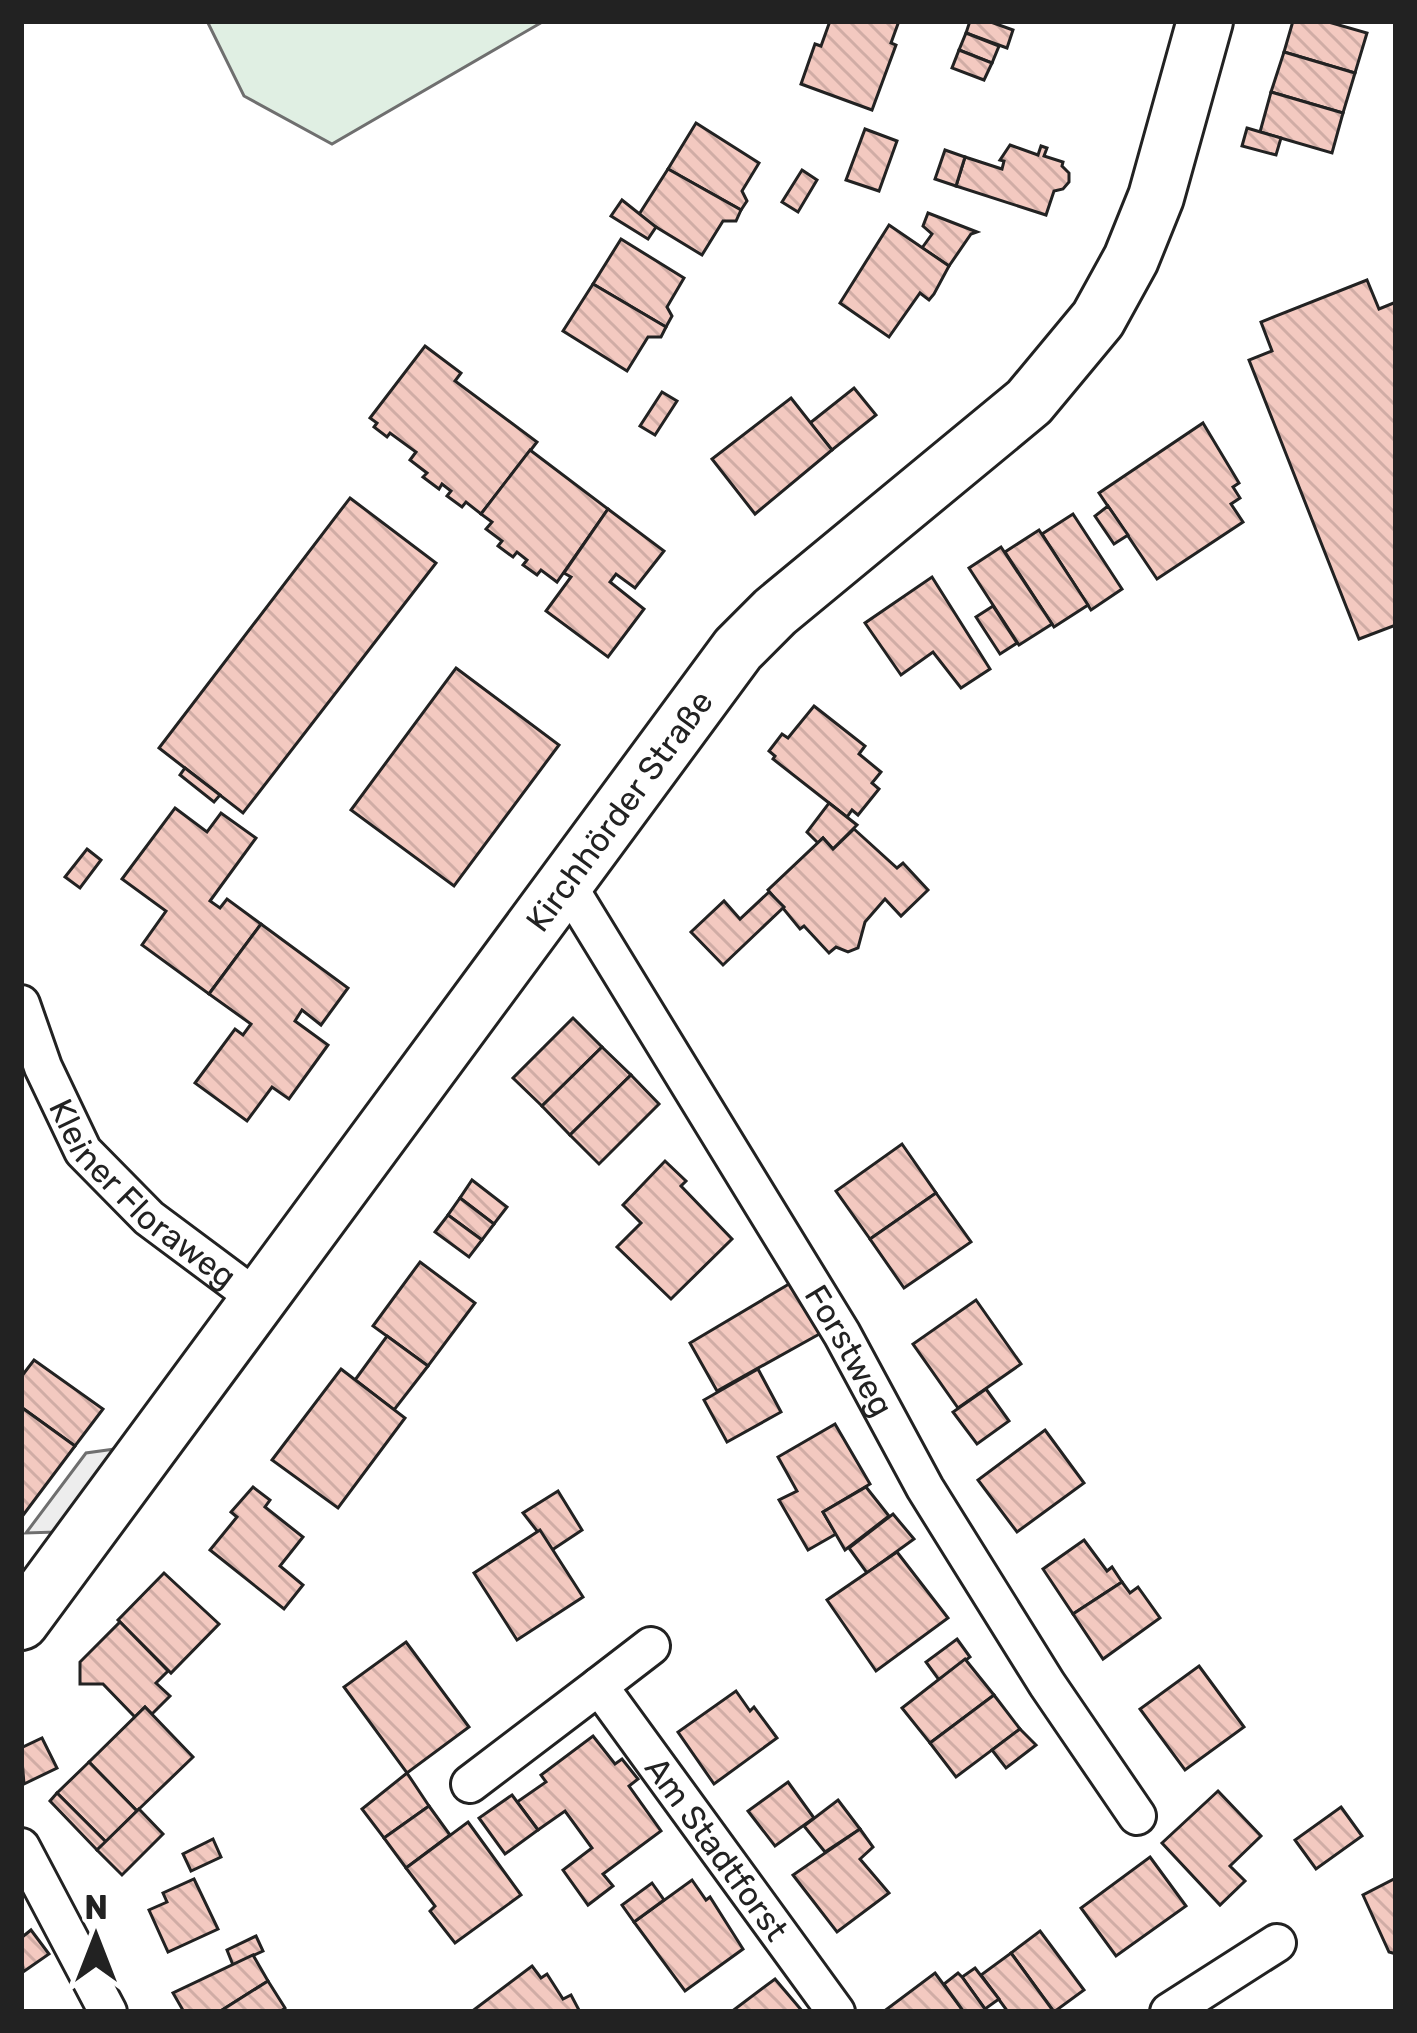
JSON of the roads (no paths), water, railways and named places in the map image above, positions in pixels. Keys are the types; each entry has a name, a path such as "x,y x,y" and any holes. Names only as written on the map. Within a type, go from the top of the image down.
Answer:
{"main road":[{"name":"Kirchhörder Straße","path":"21,1622 738,649 775,612 1030,402 1098,319 1131,260 1156,197 1205,21"}],"street":[{"name":"Forstweg","path":"565,881 842,1334 925,1488 1047,1684 1137,1816"},
{"name":"Kleiner Floraweg","path":"21,1004 43,1067 82,1151 149,1218 259,1300"},
{"path":"470,1784 651,1646"},
{"name":"Am Stadtforst","path":"598,1686 836,2012"},
{"path":"21,1847 108,2012"},
{"path":"1169,2012 1277,1942"}]}
